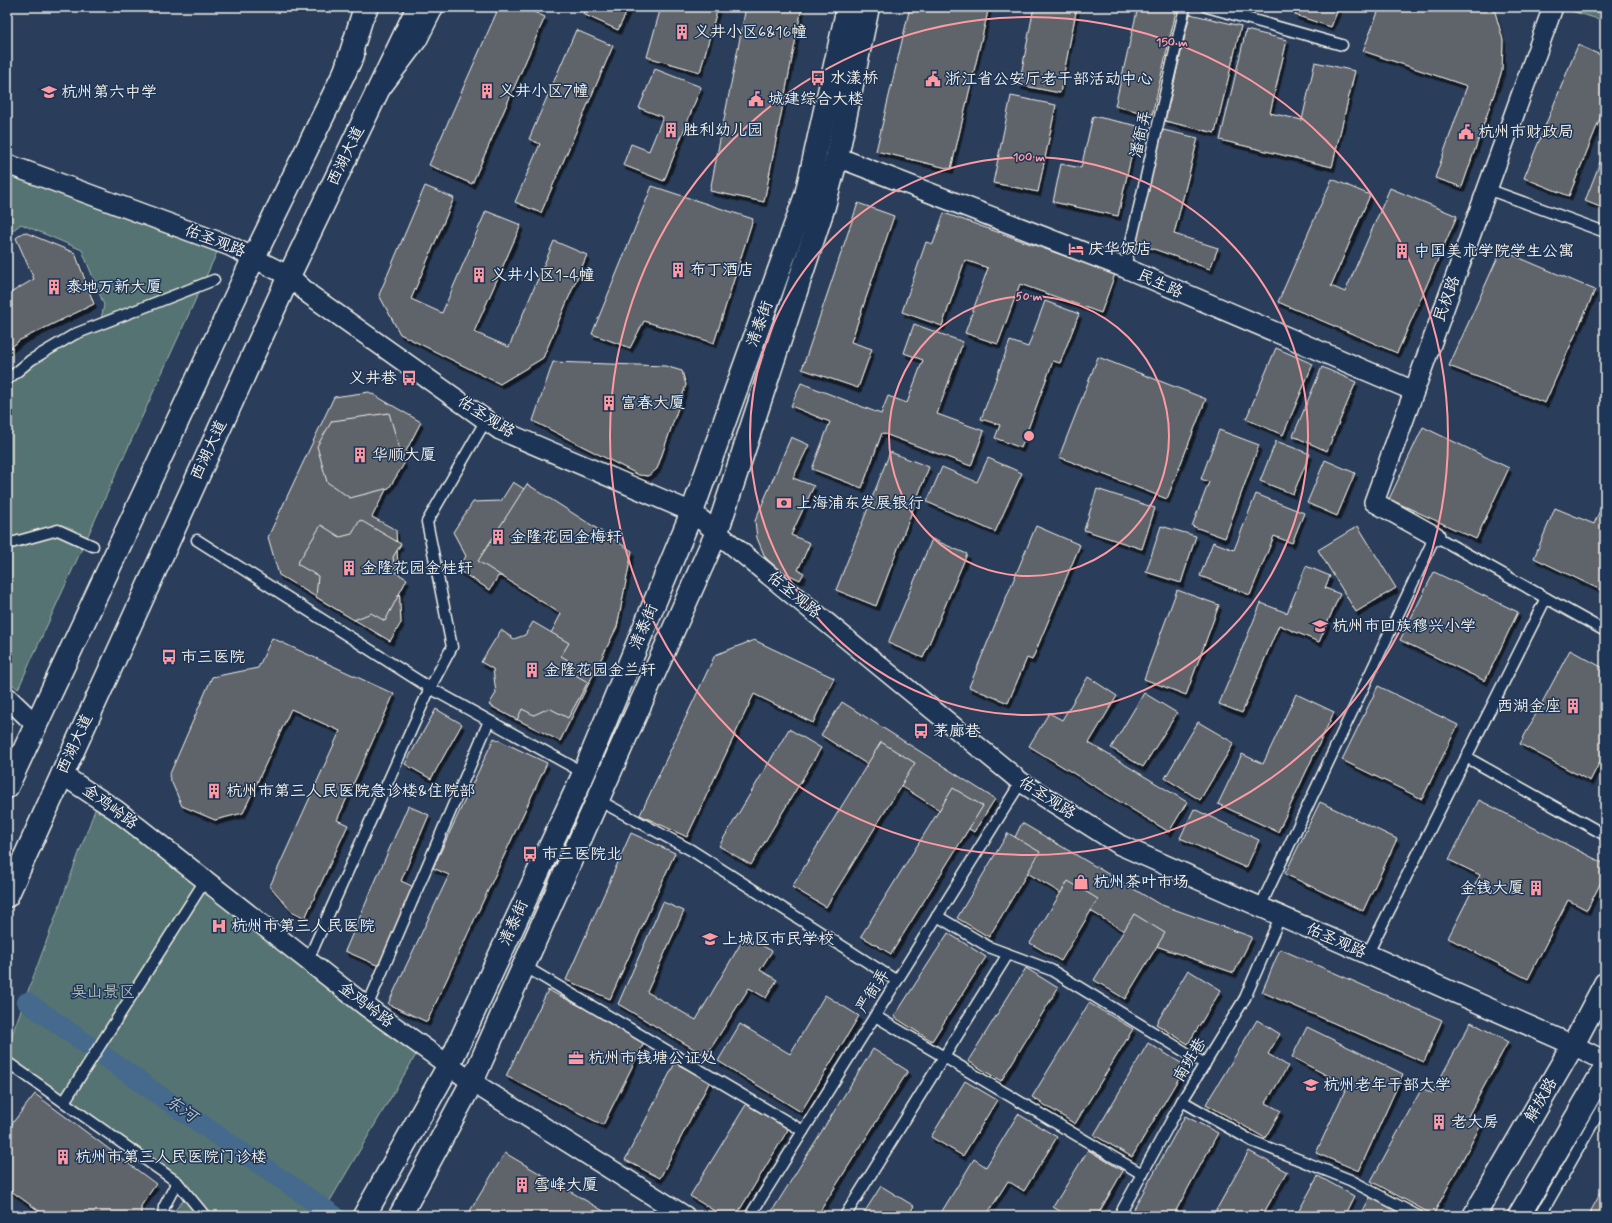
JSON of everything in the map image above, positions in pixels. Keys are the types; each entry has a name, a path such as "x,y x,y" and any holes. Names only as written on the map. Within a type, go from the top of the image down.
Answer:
{"main road":[{"name":"西湖大道","path":"7,896 61,774 289,276 418,7"},
{"path":"380,87 416,39 432,7"},
{"name":"清泰街","path":"364,1216 449,1065 584,773 692,512 806,195 848,7"},
{"name":"清泰街","path":"400,1216 472,1082 717,532 824,206 837,156 868,7"},
{"path":"7,787 254,257 345,72 368,10"},
{"name":"解放路","path":"1474,1216 1573,1045 1605,984"},
{"path":"1519,1216 1605,1068"}],"street":[{"name":"民权路","path":"1435,536 1374,502 1553,7"},
{"name":"民生路","path":"837,156 1125,268 1414,391"},
{"name":"佑圣观路","path":"7,164 230,246 254,257 289,276 310,296 500,430 692,512 1021,782 1120,846 1573,1045 1605,1061"},
{"path":"7,698 36,725"},
{"name":"金鸡岭路","path":"61,774 116,810 206,879 367,1007 472,1082 685,1216"}],"lane":[{"name":"潘衙弄","path":"1125,268 1185,7"},
{"path":"1207,7 1342,45"},
{"path":"1487,189 1605,232"},
{"path":"7,380 31,360 75,334 214,280"},
{"path":"308,960 430,688 452,647 427,522 486,420"},
{"path":"7,540 11,542 58,530 93,546"},
{"path":"1260,907 1435,536 1605,631"},
{"path":"197,540 430,688 584,773"},
{"path":"1367,955 1546,598"},
{"path":"367,1007 489,721"},
{"path":"1466,757 1605,835"},
{"name":"严衙弄","path":"750,1216 1021,782"},
{"path":"598,800 692,850 897,981"},
{"path":"64,1102 206,879"},
{"path":"937,916 989,947 1051,970 1205,1064"},
{"name":"南班巷","path":"1119,1216 1182,1101 1245,998 1280,917"},
{"path":"845,1216 1008,954"},
{"path":"524,966 803,1131"},
{"path":"875,1016 1142,1174"},
{"path":"7,1062 177,1182 205,1216"},
{"path":"1182,1101 1252,1141 1350,1180 1418,1216"},
{"path":"1540,1216 1605,1102"},
{"path":"163,1216 164,1207 177,1182"}],"green space":[{"path":"1557,7 1605,7 1605,21"},
{"path":"8,173 218,250 18,689 7,680 7,547 11,543 7,540 7,380 100,324 104,305 82,250 21,224 7,235"},
{"name":"吴山景区","path":"96,807 367,1007 417,1053 321,1216 171,1216 187,1194 7,1062 7,1048"}],"building":[{"name":"义井小区7幢","path":"499,7 523,7 545,17 472,184 429,165"},
{"path":"586,7 629,7 618,30 583,14"},
{"name":"义井小区6&16幢","path":"661,7 718,7 700,72 647,57"},
{"name":"城建综合大楼","path":"746,7 802,7 764,202 710,191"},
{"name":"浙江省公安厅老干部活动中心","path":"910,7 989,7 951,169 876,151"},
{"path":"1034,7 1077,7 1060,93 1019,85"},
{"path":"1138,7 1177,7 1152,115 1115,106"},
{"path":"1298,7 1339,7 1331,27 1295,15"},
{"name":"杭州市财政局","path":"1380,7 1491,7 1495,12 1503,40 1502,71 1462,187 1435,178 1467,86 1363,51"},
{"path":"1190,14 1241,26 1215,133 1165,121"},
{"path":"576,30 613,46 541,213 515,202 540,144 529,139"},
{"path":"1246,30 1287,40 1270,113 1302,120 1315,62 1355,71 1332,167 1220,140"},
{"path":"1578,45 1605,57 1605,106 1569,196 1524,178"},
{"name":"胜利幼儿园","path":"655,69 701,87 664,181 623,165 631,144 649,151 663,117 639,108"},
{"path":"1011,96 1056,105 1038,192 993,183"},
{"path":"1093,116 1138,126 1118,216 1053,202 1061,164 1081,168"},
{"path":"1163,130 1198,138 1174,234 1218,248 1210,269 1134,242"},
{"path":"1605,150 1605,209 1585,201"},
{"name":"中国美术学院学生公寓","path":"1332,179 1370,195 1331,286 1345,292 1390,188 1457,216 1397,353 1278,302"},
{"name":"义井小区1-4幢","path":"425,186 454,198 411,299 442,313 486,211 521,225 474,332 509,347 554,241 587,255 543,358 500,384 400,334 379,295"},
{"name":"布丁酒店","path":"652,186 753,219 714,343 644,321 630,348 592,334"},
{"path":"858,203 894,216 851,342 872,349 858,388 802,369"},
{"path":"944,213 1115,274 1101,313 1020,284 998,344 965,333 988,268 965,260 942,326 902,312 926,242 933,244"},
{"name":"泰地万新大厦","path":"24,232 75,253 94,304 20,340 7,351 7,295 34,279 16,238"},
{"path":"1501,250 1595,290 1545,403 1449,366"},
{"path":"1045,301 1079,314 1060,363 1053,361 1021,448 995,438 1000,425 981,419 1010,341 1028,347"},
{"path":"914,324 963,342 937,414 984,431 971,466 882,433 862,488 812,469 830,422 791,406 801,383 881,414 888,396 907,403 923,360 904,353"},
{"path":"1276,348 1313,364 1283,435 1246,419"},
{"path":"1098,357 1206,399 1167,499 1059,457"},
{"name":"富春大厦","path":"553,362 665,366 682,371 686,385 657,469 648,476 639,475 533,421"},
{"path":"1322,367 1356,382 1327,451 1293,436"},
{"path":"369,392 421,422 372,517 396,530 401,623 390,641 279,575 268,537 334,397"},
{"name":"华顺大厦","path":"389,413 404,464 389,488 350,498 327,482 317,446 332,421"},
{"path":"1423,427 1509,468 1476,539 1389,499"},
{"path":"1219,430 1259,445 1225,538 1192,526 1209,482 1201,479"},
{"name":"上海浦东发展银行","path":"791,437 809,445 793,478 814,486 791,535 810,543 798,570 804,573 800,580 779,570 765,557 757,538 755,521"},
{"path":"1276,441 1310,454 1293,494 1260,481"},
{"path":"890,452 929,467 876,606 836,590"},
{"path":"988,458 1022,473 995,532 927,502 942,467 977,482"},
{"path":"1325,460 1355,473 1337,516 1307,503"},
{"name":"金隆花园金梅轩","path":"513,482 543,501 533,517 542,542 553,548 529,585 518,578 498,576 490,590 458,570 466,556 453,532 473,502 501,501"},
{"path":"527,484 632,551 617,627 560,741 508,715 561,614 478,561"},
{"path":"1097,489 1155,508 1142,549 1084,530"},
{"path":"1256,494 1304,513 1292,543 1274,536 1250,595 1200,576 1213,542 1234,550"},
{"path":"1605,499 1605,592 1534,558 1555,508 1594,524"},
{"name":"金隆花园金桂轩","path":"360,520 401,544 393,557 395,572 407,579 385,621 371,613 354,620 316,597 318,576 297,564 321,525 340,537 352,534"},
{"path":"1036,526 1080,545 1032,660 1027,658 1008,703 969,687"},
{"path":"1161,526 1196,536 1181,583 1146,572"},
{"path":"1358,526 1396,588 1356,612 1318,550"},
{"path":"932,539 967,554 923,658 888,643"},
{"path":"1306,566 1330,576 1325,588 1340,594 1319,642 1279,625 1242,713 1219,704 1261,603 1287,613"},
{"path":"1434,572 1518,612 1485,681 1400,640"},
{"path":"1177,590 1219,605 1186,695 1144,679"},
{"name":"金隆花园金兰轩","path":"533,622 569,643 561,656 568,660 570,672 588,682 568,718 549,708 534,715 522,709 517,720 489,705 496,693 493,669 481,662 501,630 514,639 525,635"},
{"name":"杭州市第三人民医院急诊楼&住院部","path":"272,638 394,694 337,820 348,825 305,918 291,911 270,886 340,731 291,709 243,813 215,820 182,806 169,776 212,677 258,668"},
{"path":"754,640 834,678 813,723 754,694 687,837 640,815 715,655"},
{"name":"西湖金座","path":"1570,650 1605,669 1605,752 1590,781 1520,744"},
{"path":"1088,677 1117,696 1089,743 1187,802 1169,832 1029,746 1049,713 1062,720"},
{"path":"1378,686 1458,725 1422,799 1342,760"},
{"path":"1144,693 1177,713 1143,767 1111,748"},
{"path":"1296,694 1334,712 1278,832 1218,804 1242,754 1263,764"},
{"path":"842,702 995,799 974,832 821,735"},
{"path":"436,709 462,724 431,779 405,764"},
{"path":"1198,722 1234,743 1200,800 1165,778"},
{"path":"789,729 821,748 751,865 719,846"},
{"path":"494,738 547,763 427,1022 388,1004 449,875 433,868"},
{"path":"881,742 915,763 826,907 792,887"},
{"path":"953,788 983,806 891,954 861,936"},
{"name":"金钱大厦","path":"1479,800 1605,864 1605,874 1587,910 1568,900 1528,979 1448,938 1480,875 1449,860"},
{"path":"1320,802 1397,839 1363,911 1285,874"},
{"path":"408,806 429,815 401,881 414,887 379,966 345,951"},
{"path":"1194,809 1259,840 1246,868 1180,838"},
{"name":"杭州茶叶市场","path":"1022,823 1159,904 1252,937 1234,973 1139,940 1004,859"},
{"path":"631,833 675,853 610,999 566,980"},
{"path":"1008,833 1040,852 989,937 957,918"},
{"path":"1068,881 1098,899 1061,961 1030,943"},
{"path":"663,902 684,911 647,992 696,1020 745,936 772,951 760,970 777,980 766,998 749,988 706,1056 618,1004"},
{"path":"1134,914 1165,933 1125,999 1094,980"},
{"path":"948,933 986,957 932,1041 894,1017"},
{"path":"1280,949 1442,1020 1424,1062 1262,992"},
{"path":"1026,968 1058,988 1001,1081 968,1061"},
{"path":"1188,970 1221,990 1188,1044 1156,1024"},
{"name":"杭州市钱塘公证处","path":"548,990 646,1039 603,1125 506,1076"},
{"path":"825,995 859,1016 801,1112 718,1061 740,1024 790,1054"},
{"path":"1089,1003 1133,1029 1075,1124 1032,1097"},
{"path":"1257,1020 1280,1034 1268,1054 1288,1066 1266,1103 1281,1111 1265,1138 1206,1104"},
{"name":"老大房","path":"1471,1022 1508,1042 1467,1118 1481,1125 1433,1215 1371,1181 1422,1088 1432,1093"},
{"path":"1307,1027 1403,1074 1359,1171 1316,1153 1347,1086 1292,1057"},
{"path":"1148,1043 1186,1066 1132,1157 1094,1135"},
{"path":"873,1049 908,1071 817,1216 769,1216"},
{"path":"675,1063 710,1081 660,1178 625,1160"},
{"path":"965,1081 997,1100 963,1156 931,1137"},
{"name":"杭州市第三人民医院门诊楼","path":"35,1094 156,1184 141,1206 141,1216 46,1216 7,1188 7,1130"},
{"path":"747,1103 789,1128 736,1216 723,1216 690,1196"},
{"path":"1018,1114 1057,1137 1024,1191 1008,1181 986,1216 939,1216 974,1159 986,1167"},
{"path":"1185,1116 1218,1133 1173,1216 1130,1216"},
{"path":"1088,1150 1123,1171 1097,1216 1068,1216 1053,1207"},
{"path":"1249,1151 1287,1172 1262,1216 1213,1216"},
{"name":"雪峰大厦","path":"505,1153 612,1216 467,1216"},
{"path":"1318,1176 1354,1196 1344,1216 1296,1216"},
{"path":"1605,1185 1605,1216 1588,1216"},
{"path":"881,1186 914,1206 908,1216 862,1216"},
{"path":"1371,1196 1407,1216 1360,1216"}],"waterway":[{"name":"东河","path":"27,1002 335,1216"}],"place":[{"name":"义井小区6&16幢","path":"682,32"},
{"name":"水漾桥","path":"818,78"},
{"name":"浙江省公安厅老干部活动中心","path":"933,79"},
{"name":"义井小区7幢","path":"487,91"},
{"name":"杭州第六中学","path":"49,92"},
{"name":"城建综合大楼","path":"756,99"},
{"name":"胜利幼儿园","path":"671,130"},
{"name":"杭州市财政局","path":"1466,132"},
{"name":"庆华饭店","path":"1076,249"},
{"name":"中国美术学院学生公寓","path":"1402,251"},
{"name":"布丁酒店","path":"678,270"},
{"name":"义井小区1-4幢","path":"479,275"},
{"name":"泰地万新大厦","path":"54,287"},
{"name":"义井巷","path":"409,378"},
{"name":"富春大厦","path":"609,403"},
{"name":"华顺大厦","path":"360,455"},
{"name":"上海浦东发展银行","path":"784,503"},
{"name":"金隆花园金梅轩","path":"498,537"},
{"name":"金隆花园金桂轩","path":"349,568"},
{"name":"杭州市回族穆兴小学","path":"1320,626"},
{"name":"市三医院","path":"169,657"},
{"name":"金隆花园金兰轩","path":"532,670"},
{"name":"西湖金座","path":"1573,706"},
{"name":"茅廊巷","path":"921,731"},
{"name":"杭州市第三人民医院急诊楼&住院部","path":"214,791"},
{"name":"市三医院北","path":"530,854"},
{"name":"杭州茶叶市场","path":"1081,882"},
{"name":"金钱大厦","path":"1536,888"},
{"name":"杭州市第三人民医院","path":"219,926"},
{"name":"上城区市民学校","path":"710,939"},
{"name":"杭州市钱塘公证处","path":"576,1058"},
{"name":"杭州老年干部大学","path":"1311,1085"},
{"name":"老大房","path":"1439,1122"},
{"name":"杭州市第三人民医院门诊楼","path":"63,1157"},
{"name":"雪峰大厦","path":"522,1185"}]}
